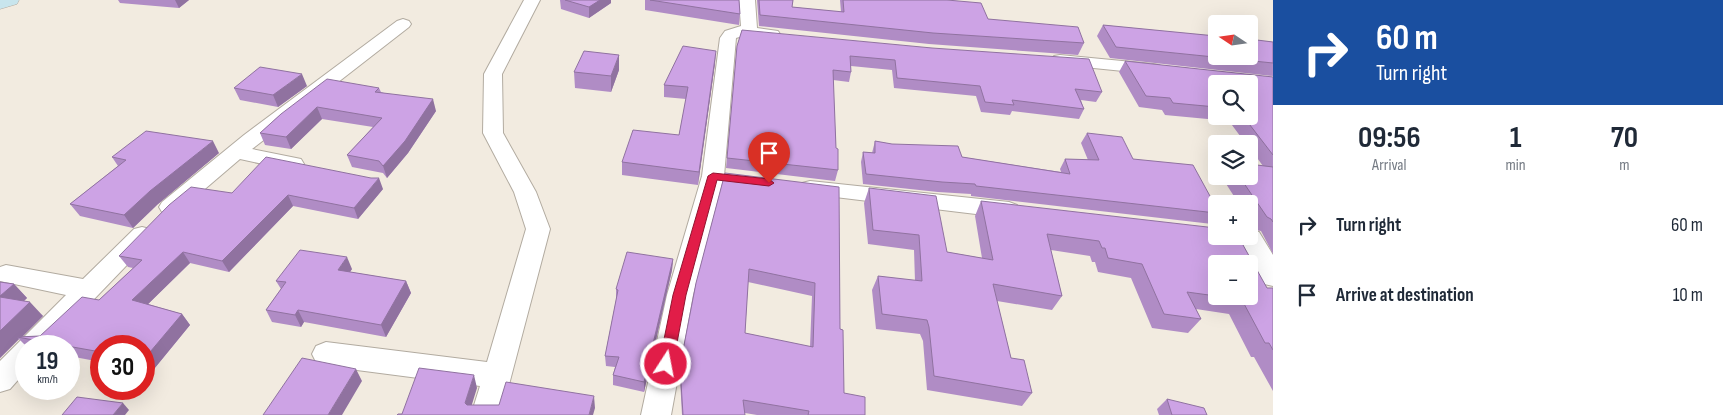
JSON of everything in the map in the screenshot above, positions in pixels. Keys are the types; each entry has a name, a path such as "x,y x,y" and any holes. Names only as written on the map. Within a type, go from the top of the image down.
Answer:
{"street":[{"path":"0,3 10,0"},
{"path":"486,415 538,229 525,192 493,133 493,74 532,0"},
{"path":"747,0 749,32"},
{"path":"42,335 87,288 167,210 236,152 404,24"},
{"path":"656,415 680,295 723,178 728,38 736,32 787,36"},
{"path":"1046,59 1174,72"},
{"path":"236,152 310,167"},
{"path":"790,185 1033,213"},
{"path":"1257,245 1273,277"},
{"path":"6,274 87,288"},
{"path":"326,354 497,376"},
{"path":"0,380 15,364"}],"building":[{"path":"565,0 600,0 589,7"},
{"path":"650,0 739,0 740,14"},
{"path":"759,0 793,0 792,7 844,12 843,0 947,0 981,3 988,19 1078,27 1084,43 933,33 760,15"},
{"path":"1103,25 1208,35 1208,56 1116,47"},
{"path":"742,30 932,48 1089,59 1102,92 1075,89 1084,109 1012,100 1014,105 985,102 980,86 897,78 895,60 850,56 851,72 833,70 838,170 727,158 737,46"},
{"path":"1258,40 1273,42 1273,63 1258,61"},
{"path":"683,46 716,51 699,172 622,162 633,130 679,135 688,87 664,85"},
{"path":"584,51 619,55 611,76 574,72"},
{"path":"1125,61 1254,75 1208,75 1208,106 1173,103 1170,98 1146,96"},
{"path":"260,67 302,74 273,95 234,88"},
{"path":"1258,75 1273,77 1273,155 1250,125 1258,125"},
{"path":"327,79 379,88 375,92 433,99 405,141 383,166 379,161 347,155 382,118 317,107 286,137 260,133 281,114"},
{"path":"146,131 213,141 150,191 124,215 70,204 126,160 112,157"},
{"path":"1087,133 1122,137 1133,159 1193,165 1209,195 1208,212 976,186 975,184 866,174 863,152 875,153 875,141 892,144 958,146 962,157 1070,174 1065,159 1099,160"},
{"path":"266,157 379,178 354,208 288,195 222,261 183,252 132,300 182,314 155,346 155,335 90,335 90,350 80,348 80,335 41,335 82,297 99,300 142,260 119,256 169,205 191,187 232,193"},
{"path":"1258,165 1273,167 1273,222 1258,204 1258,195 1252,195 1245,185 1258,185"},
{"path":"725,173 839,187 840,329 843,330 844,393 865,397 865,415 808,415 809,411 743,400 745,415 683,415 680,366 696,283","holes":["749,269 815,283 813,347 745,333"]},
{"path":"869,188 936,196 947,252 993,260 981,201 1208,227 1208,245 1243,245 1249,255 1208,255 1208,295 1187,292 1201,319 1164,314 1142,264 1108,258 1105,248 1102,248 1099,241 1047,234 1062,296 993,284 1011,358 1024,360 1032,393 934,376 927,320 882,314 878,276 922,281 919,235 873,230"},
{"path":"300,250 347,257 338,270 406,281 381,325 298,310 295,315 266,310 286,282 276,281"},
{"path":"627,252 673,259 644,382 613,375 619,357 605,356 618,290 616,289"},
{"path":"1258,272 1267,288 1273,288 1273,350 1269,343 1265,343 1245,305 1258,305"},
{"path":"0,282 14,284 0,296"},
{"path":"0,297 30,302 0,331"},
{"path":"302,358 356,369 328,415 263,415"},
{"path":"419,368 474,375 465,403 467,405 499,405 506,382 594,396 589,415 397,415 402,414"},
{"path":"80,397 123,403 113,415 62,415 74,400 80,400"},
{"path":"1167,399 1204,408 1207,415 1172,415"}],"route":[{"path":"666,364 680,295 713,176 769,183"}]}
